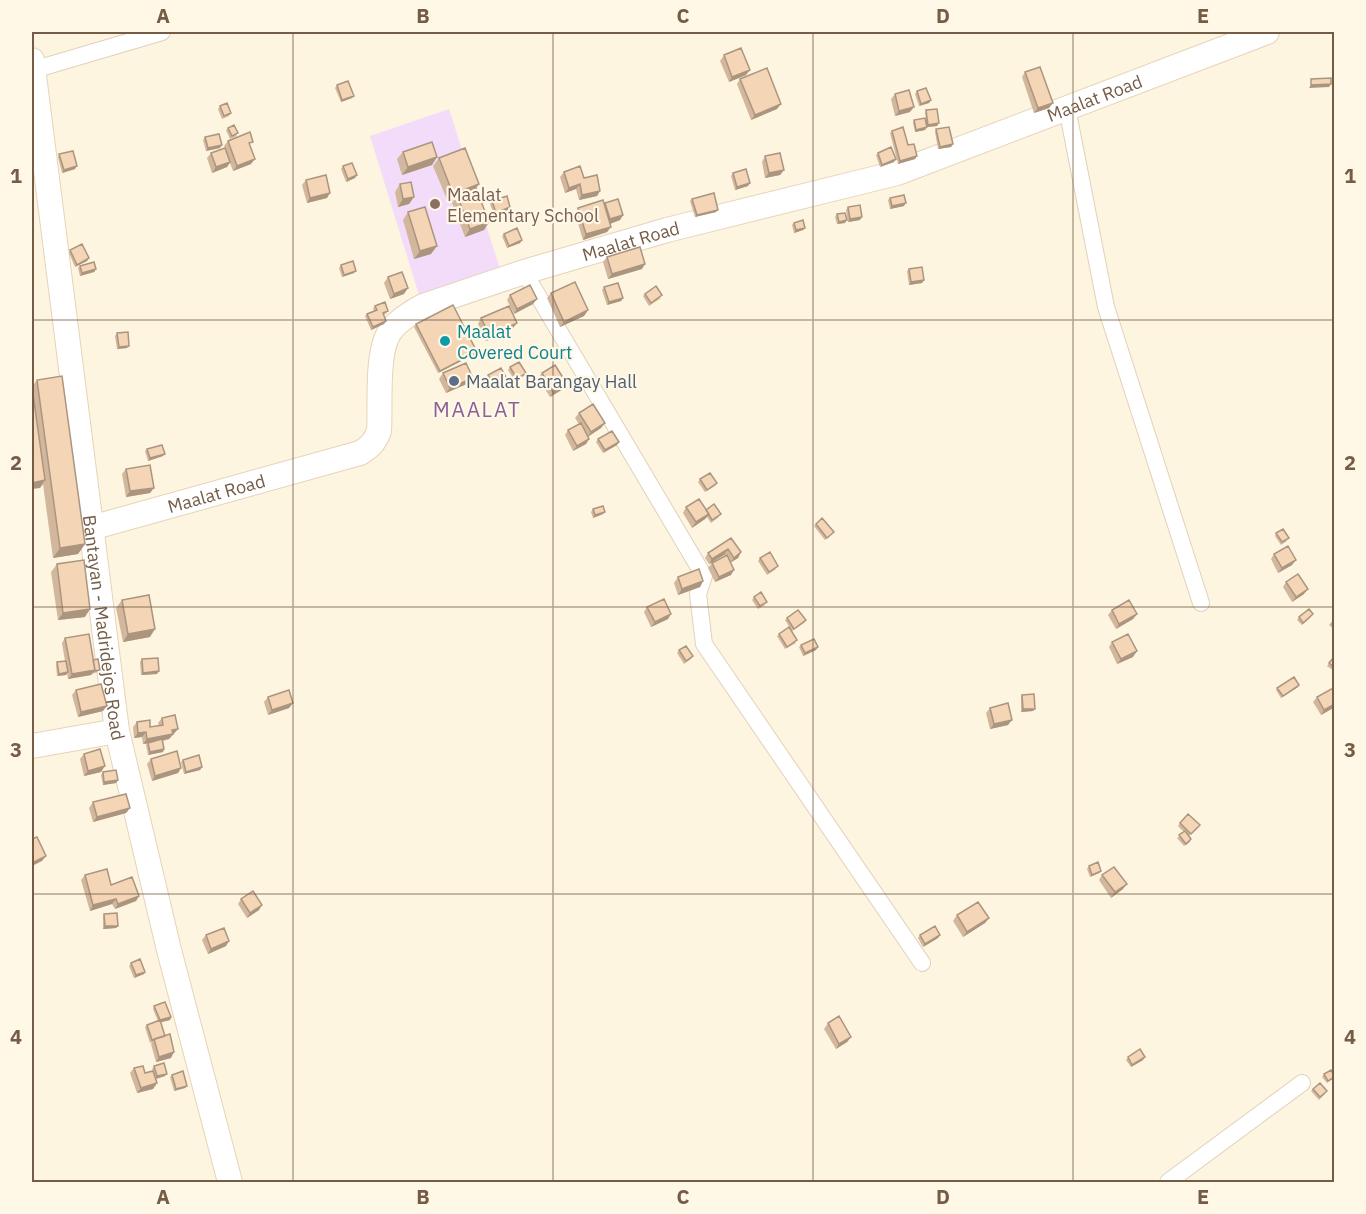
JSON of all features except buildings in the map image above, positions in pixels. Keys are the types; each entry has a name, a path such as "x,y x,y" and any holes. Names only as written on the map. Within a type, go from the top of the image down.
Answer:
{"street":[{"path":"32,65 162,32"},
{"name":"Maalat Road","path":"91,528 360,453 370,447 376,441 379,431 381,354 391,330 423,306 524,272 667,230 897,173 1267,32"},
{"name":"Bantayan - Madridejos Road","path":"32,65 117,731 169,950 230,1182"},
{"path":"1068,108 1106,307 1201,603"},
{"path":"524,272 704,576 698,594 704,644 922,963"},
{"path":"32,746 117,731"},
{"path":"1168,1182 1302,1083"}],"shaded area":[{"name":"Maalat Elementary School","path":"449,109 501,272 419,295 370,136"}],"place":[{"name":"Maalat Elementary School","path":"435,204"},
{"name":"Maalat Covered Court","path":"445,341"},
{"name":"Maalat Barangay Hall","path":"454,381"}],"district":[{"name":"MAALAT","path":"477,409"}]}
